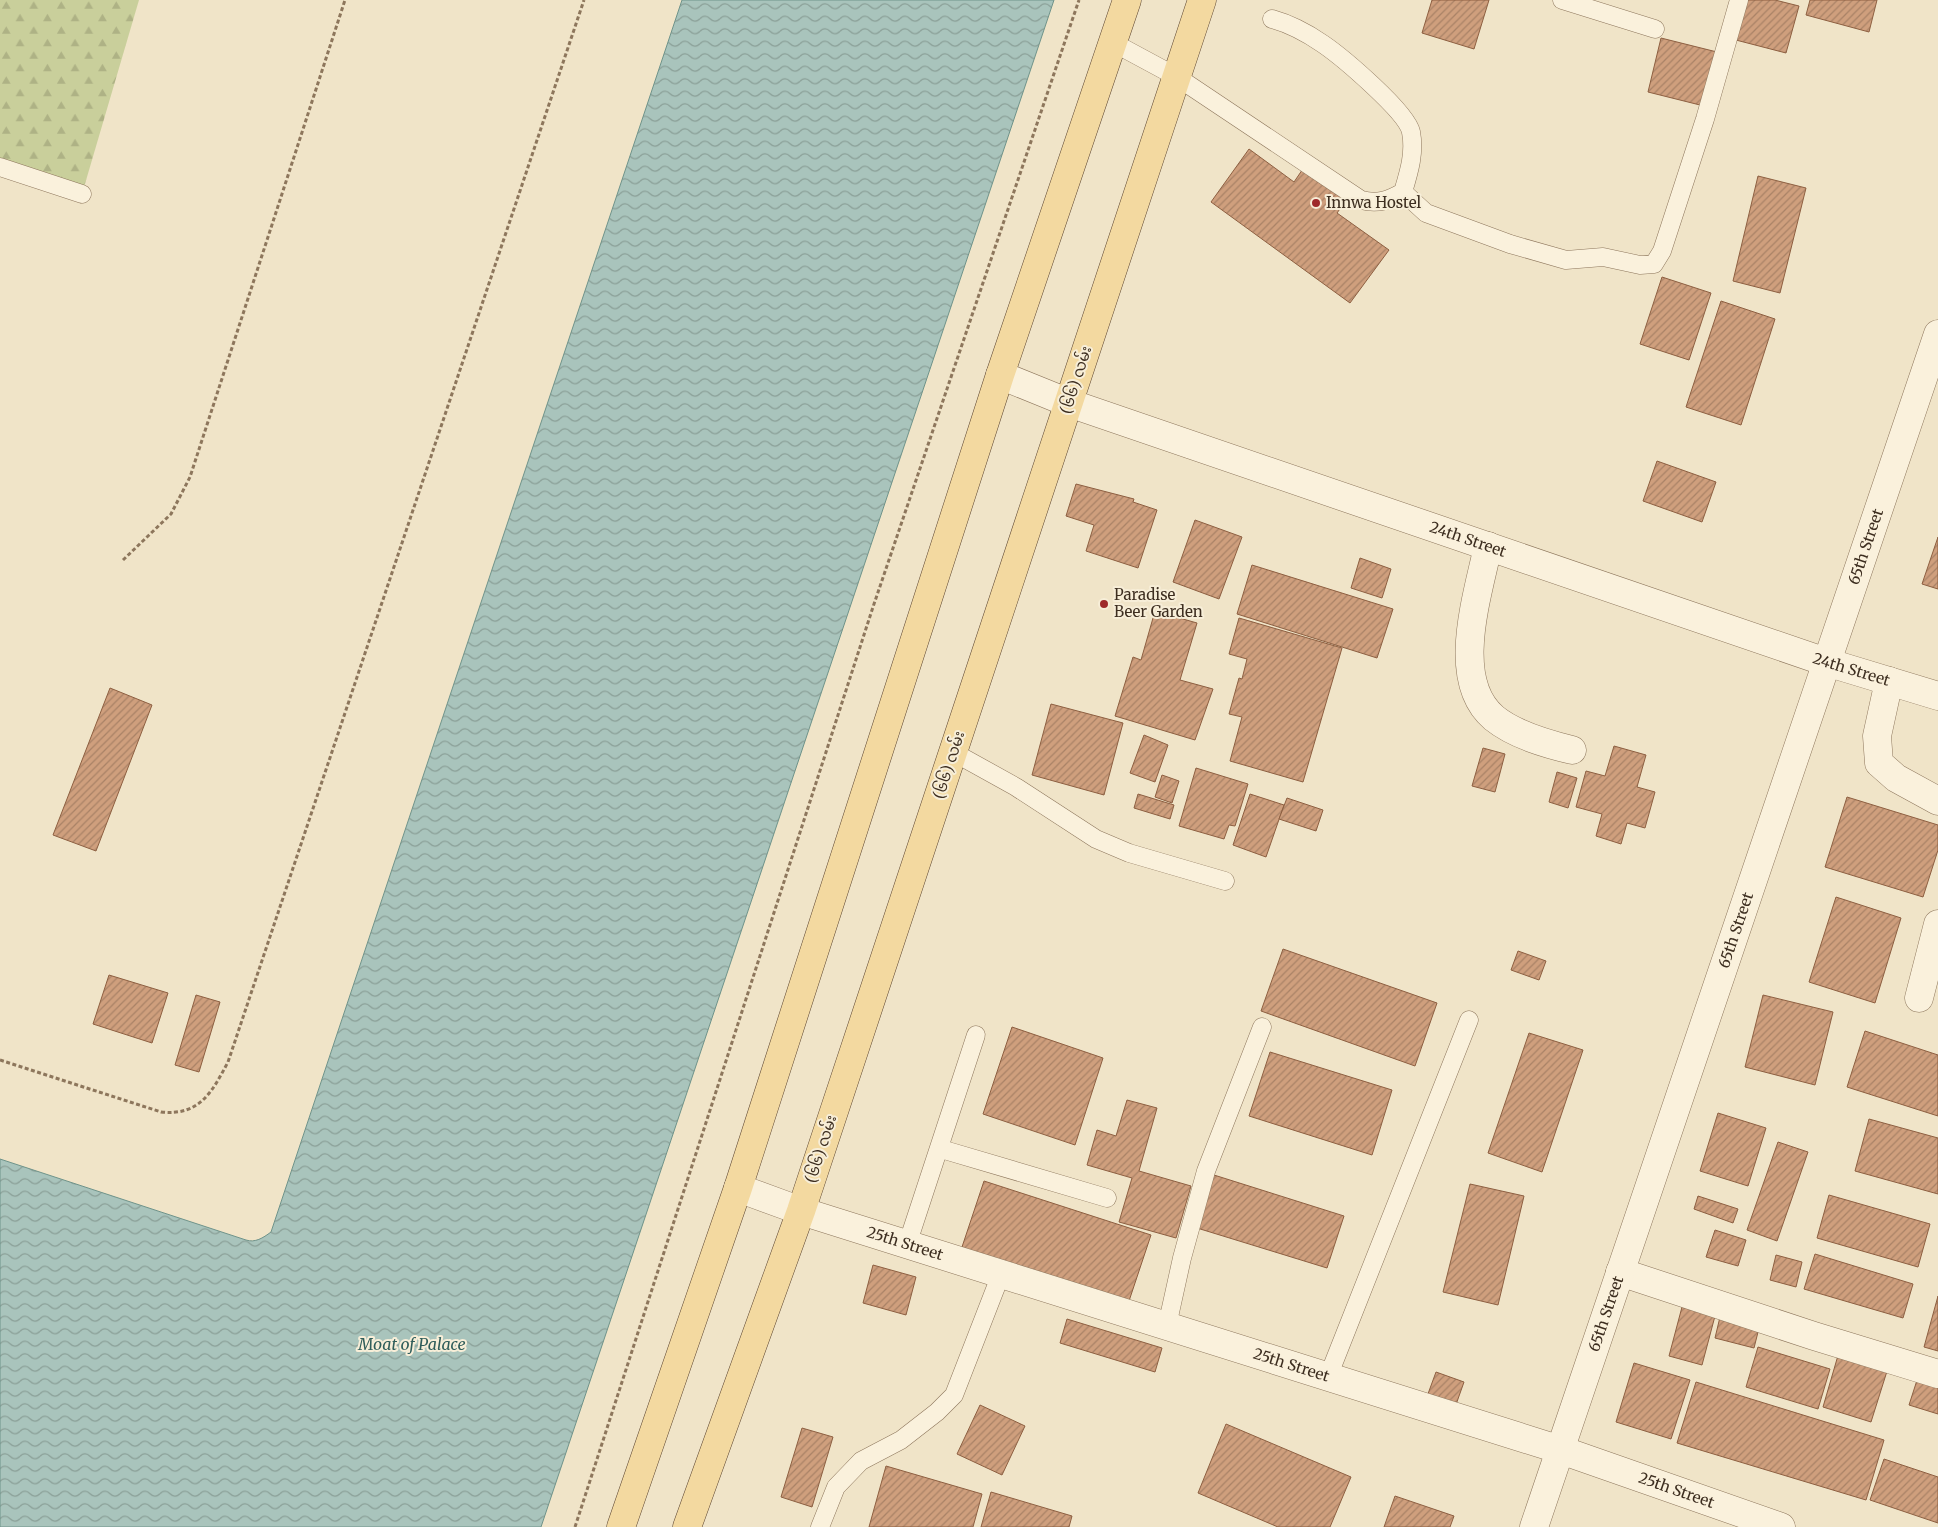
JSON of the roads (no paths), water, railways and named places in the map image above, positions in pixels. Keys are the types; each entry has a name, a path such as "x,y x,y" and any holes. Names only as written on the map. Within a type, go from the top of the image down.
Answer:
{"main road":[{"path":"621,1527 738,1188 1000,375 1127,0"},
{"name":"(၆၆) လမ်း","path":"687,1527 801,1211 1202,0"}],"street":[{"name":"65th Street","path":"1534,1527 1938,334"},
{"name":"24th Street","path":"1000,375 1069,402 1826,662 1938,696"},
{"path":"1488,546 1471,634 1470,668 1478,699 1495,718 1537,741 1572,750"},
{"path":"1889,681 1877,736 1879,763 1896,778 1938,801"},
{"path":"1919,998 1938,924"},
{"name":"25th Street","path":"738,1188 801,1211 907,1245 1561,1450 1781,1527"},
{"path":"1620,1272 1814,1336 1938,1374"}],"lane":[{"path":"1562,0 1655,29"},
{"path":"1403,192 1426,213 1510,244 1566,260 1603,257 1640,265 1654,264 1662,251 1705,119 1739,0"},
{"path":"1112,42 1177,77 1361,200 1374,203 1391,199 1403,192 1412,161 1411,130 1393,104 1324,44 1291,24 1272,19"},
{"path":"0,168 82,194"},
{"path":"953,752 1016,786 1096,839 1129,853 1226,881"},
{"path":"1328,1377 1469,1020"},
{"path":"1167,1326 1182,1258 1206,1171 1262,1027"},
{"path":"907,1245 941,1149 976,1035"},
{"path":"941,1149 1107,1198"},
{"path":"820,1527 836,1487 861,1461 901,1440 937,1412 954,1394 1001,1274"}],"water":[{"name":"Moat of Palace","path":"682,0 1054,0 541,1527 0,1527 0,1159 246,1240 253,1241 271,1232"}],"place":[{"name":"Innwa Hostel","path":"1316,203"},
{"name":"Paradise Beer Garden","path":"1104,604"}]}
